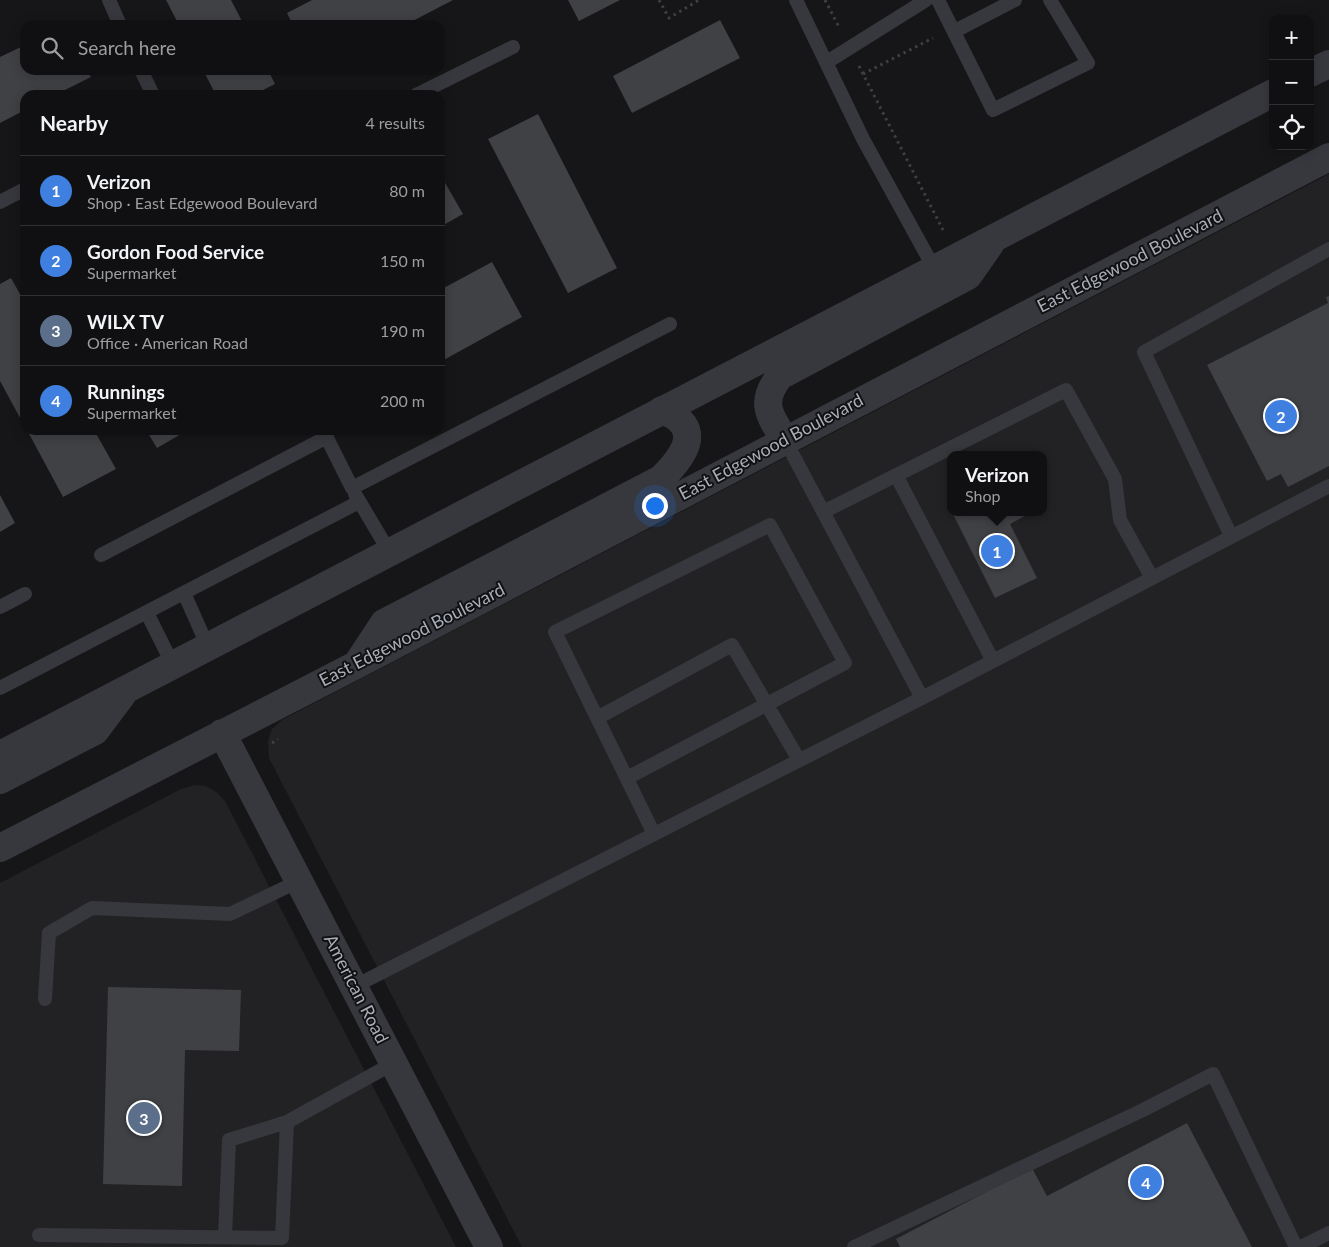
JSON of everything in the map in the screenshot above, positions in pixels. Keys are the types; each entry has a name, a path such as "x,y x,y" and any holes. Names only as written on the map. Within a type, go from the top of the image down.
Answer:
{"street":[{"path":"1314,72 1329,64"},
{"path":"0,755 662,410 994,240 1269,95"},
{"name":"East Edgewood Boulevard","path":"0,848 356,665 1329,157"},
{"path":"785,440 772,419 768,404 769,389 780,376 968,276 994,240"},
{"path":"356,665 384,623 661,479 679,461 685,444 687,429 679,417 662,410"},
{"path":"0,780 95,731 126,689"},
{"name":"American Road","path":"222,733 489,1247"}],"lane":[{"path":"109,0 118,20"},
{"path":"796,0 863,140 935,270"},
{"path":"827,62 926,0"},
{"path":"938,0 993,110 1088,63 1050,0"},
{"path":"952,26 1015,0"},
{"path":"426,90 513,47"},
{"path":"143,75 151,90"},
{"path":"0,202 20,192"},
{"path":"1231,536 1144,352 1329,250"},
{"path":"352,488 670,324"},
{"path":"824,512 1066,390 1115,479 1120,520 1152,578"},
{"path":"101,555 323,435"},
{"path":"326,435 359,502 390,552"},
{"path":"785,440 922,698"},
{"path":"896,475 993,661"},
{"path":"355,986 922,698 1329,486"},
{"path":"0,688 359,502"},
{"path":"627,778 845,663 770,525 555,632 654,834"},
{"path":"184,593 208,647"},
{"path":"0,607 25,594"},
{"path":"147,613 173,665"},
{"path":"597,718 732,645 800,760"},
{"path":"44,999 49,933 92,908 230,914 299,881"},
{"path":"225,1237 229,1140 287,1122 394,1063"},
{"path":"854,1247 1143,1110 1213,1074 1296,1247"},
{"path":"39,1235 282,1238 287,1122"},
{"path":"1301,1247 1329,1233"}],"path":[{"path":"659,0 669,18 699,0"},
{"path":"825,0 943,230"},
{"path":"862,74 933,38 952,26"}],"shaded area":[{"path":"1329,174 1329,1247 522,1247 269,758 268,741 272,729 282,720"},
{"path":"194,785 206,786 225,801 456,1247 0,1247 0,883 181,789"}],"building":[{"path":"166,0 231,0 241,20 176,20"},
{"path":"312,0 453,0 415,20 290,20 287,13"},
{"path":"568,0 620,0 579,21"},
{"path":"720,20 740,58 632,113 613,76"},
{"path":"20,47 20,75 90,75 91,77 65,90 20,90 20,113 0,123 0,57"},
{"path":"206,75 270,75 275,84 263,90 213,90"},
{"path":"538,114 617,268 568,293 488,139"},
{"path":"445,183 463,214 445,224"},
{"path":"492,262 522,317 445,359 445,287"},
{"path":"11,278 20,294 20,418 0,381 0,284"},
{"path":"1329,296 1329,466 1288,487 1281,474 1267,481 1207,365 1328,303 1326,297"},
{"path":"30,435 97,435 116,469 63,497"},
{"path":"149,435 179,435 157,448"},
{"path":"0,495 15,523 0,532"},
{"path":"954,516 1025,516 1010,524 1037,578 995,598"},
{"path":"108,987 241,990 239,1051 185,1050 182,1186 103,1184"},
{"path":"1187,1123 1252,1247 900,1247 896,1239 1032,1168 1047,1196"}],"place":[{"name":"Gordon Food Service","path":"1281,416"},
{"name":"Verizon","path":"997,551"},
{"name":"WILX TV","path":"144,1118"},
{"name":"Runnings","path":"1146,1182"}]}
